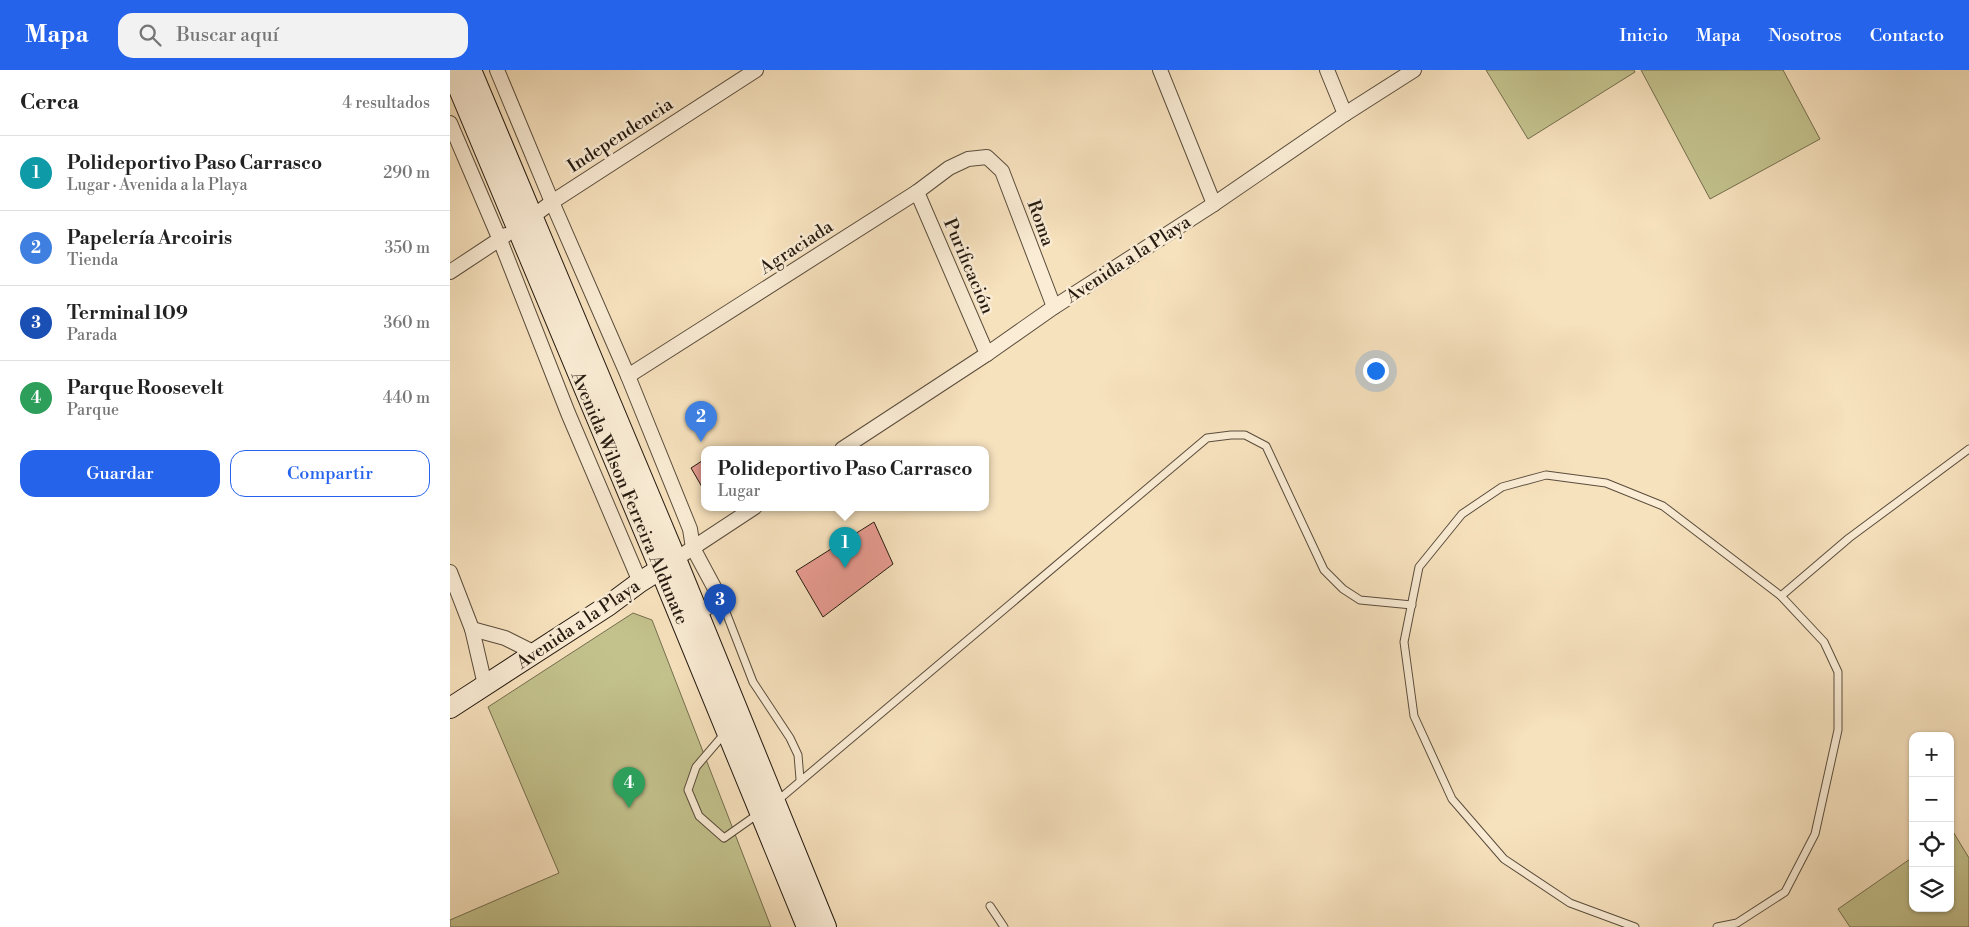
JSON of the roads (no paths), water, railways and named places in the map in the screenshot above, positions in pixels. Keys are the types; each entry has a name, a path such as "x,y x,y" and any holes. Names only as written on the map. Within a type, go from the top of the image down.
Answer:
{"main road":[{"name":"Avenida Wilson Ferreira Aldunate","path":"451,70 525,223 676,559 768,808 807,927"},
{"name":"Avenida Wilson Ferreira Aldunate","path":"471,70 525,223"},
{"name":"Avenida Wilson Ferreira Aldunate","path":"676,559 726,730 768,808 826,927"},
{"name":"Avenida a la Playa","path":"450,708 609,605 676,559"}],"street":[{"name":"Avenida Wilson Ferreira Aldunate","path":"498,70 552,202 628,376 690,529 676,559"},
{"name":"Independencia","path":"450,272 525,223 552,202 756,70"},
{"path":"1160,70 1214,204"},
{"path":"1326,70 1344,114"},
{"name":"Avenida a la Playa","path":"847,446 987,354 1054,307 1214,204 1344,114 1414,70"},
{"name":"Avenida Wilson Ferreira Aldunate","path":"450,123 500,240 568,414 640,582"},
{"name":"Agraciada","path":"628,376 916,192 949,168 968,159 987,158"},
{"name":"Roma","path":"987,158 1002,171 1054,307"},
{"name":"Purificación","path":"916,192 987,354"},
{"name":"Avenida a la Playa","path":"676,559 750,511"},
{"path":"676,559 722,602"},
{"path":"450,572 472,629 486,685"},
{"path":"472,629 505,638 535,653"}],"lane":[{"path":"726,730 696,767 688,790 699,816 724,838 768,808 800,779 1207,438 1231,435 1245,436 1266,446 1324,570 1343,589 1360,600 1412,605"},
{"path":"1781,596 1849,538 1969,449"},
{"path":"1635,927 1570,903 1504,859 1452,799 1414,716 1404,642 1419,567 1462,514 1502,487 1546,475 1606,483 1663,506 1781,596 1824,642 1838,672 1838,730 1815,834 1785,892 1737,923 1717,927"},
{"path":"699,617 722,602 753,682 790,738 798,756 800,779"},
{"path":"990,906 1004,927"}],"place":[{"name":"Papelería Arcoiris","path":"701,442"},
{"name":"Polideportivo Paso Carrasco","path":"845,568"},
{"name":"Terminal 109","path":"720,625"},
{"name":"Parque Roosevelt","path":"629,808"}]}
